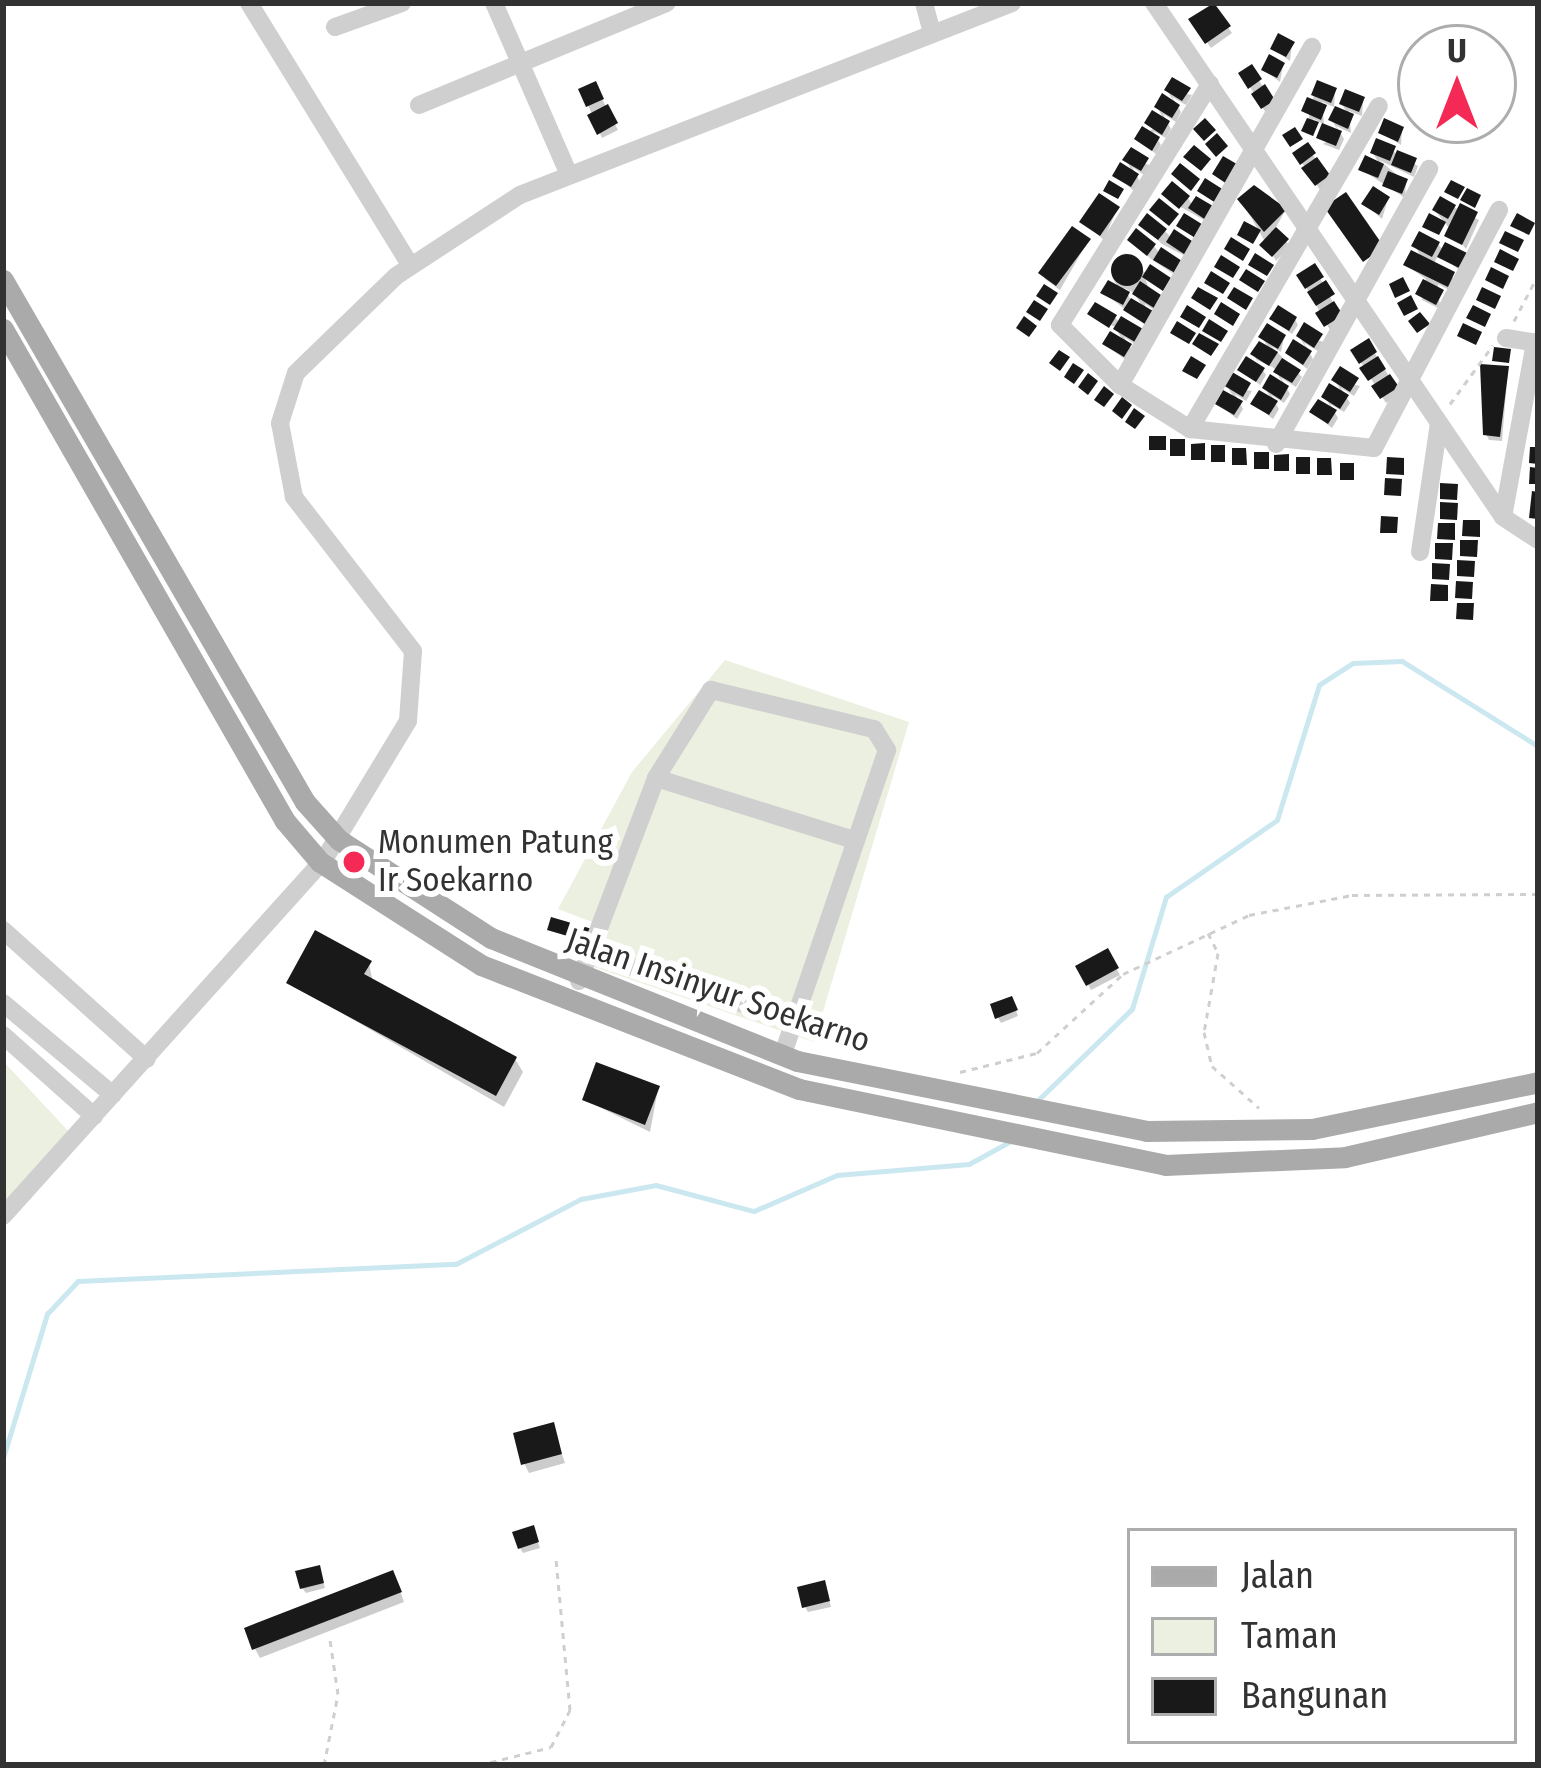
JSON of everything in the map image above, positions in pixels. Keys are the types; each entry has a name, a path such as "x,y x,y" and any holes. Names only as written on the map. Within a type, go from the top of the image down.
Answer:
{"main road":[{"name":"Jalan Insinyur Soekarno","path":"3,280 270,749 339,840 579,981 782,1056 1050,1116 1204,1136 1277,1133 1538,1082"},
{"name":"Jalan Insinyur Soekarno","path":"3,328 254,775 320,862 482,965 596,1017 799,1088 1040,1144 1240,1167 1345,1157 1538,1112"},
{"path":"989,1132 994,1104"}],"street":[{"path":"249,3 411,266"},
{"path":"334,28 401,3"},
{"path":"494,3 568,172"},
{"path":"419,105 667,3"},
{"path":"925,3 932,33"},
{"path":"3,1216 339,840 408,722 417,664 294,497 281,408 317,347 411,266 568,172 1012,3"},
{"path":"1154,3 1503,517 1538,539"},
{"path":"1120,385 1257,153 1312,47"},
{"path":"1210,84 1060,316 1120,385 1190,429 1276,444 1374,448 1499,209"},
{"path":"1190,429 1378,106"},
{"path":"1276,444 1430,169"},
{"path":"1503,517 1537,342 1506,338"},
{"path":"1420,552 1435,418"},
{"path":"579,981 656,778 719,687 874,729 887,750 782,1056"},
{"path":"656,778 854,840"},
{"path":"3,930 147,1059"},
{"path":"590,953 794,1021"},
{"path":"3,1004 113,1096"},
{"path":"3,1035 94,1115"}],"path":[{"path":"1435,418 1506,338 1538,275"},
{"path":"935,1093 961,1071 1037,1053 1123,974 1208,932 1352,895 1538,894"},
{"path":"1208,932 1218,953 1204,1033 1213,1066 1277,1133"},
{"path":"479,1765 551,1747 570,1711 556,1559"},
{"path":"324,1765 338,1694 330,1640"}],"green space":[{"path":"725,660 909,722 814,1042 594,967 608,928 558,909 632,772"},
{"path":"3,1061 71,1134 3,1210"}],"building":[{"path":"1214,3 1231,26 1205,44 1188,19"},
{"path":"1278,33 1295,42 1286,57 1270,49"},
{"path":"1269,54 1285,63 1277,78 1261,70"},
{"path":"1252,64 1262,79 1248,89 1238,73"},
{"path":"1172,77 1191,88 1182,101 1164,90"},
{"path":"1317,80 1337,88 1331,103 1311,95"},
{"path":"596,81 604,99 586,107 578,89"},
{"path":"1265,84 1275,100 1261,109 1251,94"},
{"path":"1345,89 1365,97 1359,112 1339,104"},
{"path":"1162,93 1180,105 1172,118 1154,107"},
{"path":"1307,97 1327,105 1321,120 1301,111"},
{"path":"608,104 618,123 597,135 587,115"},
{"path":"1335,106 1354,114 1348,129 1328,120"},
{"path":"1152,110 1170,121 1162,135 1144,123"},
{"path":"1205,118 1216,130 1204,141 1193,129"},
{"path":"1307,118 1319,122 1313,136 1301,131"},
{"path":"1384,118 1397,124 1397,142 1378,133"},
{"path":"1322,123 1342,131 1336,146 1316,138"},
{"path":"1142,126 1160,137 1152,151 1134,139"},
{"path":"1295,127 1303,139 1290,147 1282,135"},
{"path":"1217,133 1228,146 1216,157 1205,144"},
{"path":"1376,138 1396,146 1390,161 1370,153"},
{"path":"1308,142 1316,153 1300,165 1292,153"},
{"path":"1194,145 1211,159 1201,171 1183,157"},
{"path":"1131,147 1149,158 1141,171 1122,160"},
{"path":"1397,150 1417,158 1411,173 1391,165"},
{"path":"1365,155 1384,164 1378,178 1358,170"},
{"path":"1223,156 1242,167 1230,186 1212,174"},
{"path":"1317,157 1330,175 1315,186 1301,168"},
{"path":"1120,162 1139,174 1131,187 1112,176"},
{"path":"1180,163 1200,179 1191,191 1171,174"},
{"path":"1388,171 1408,179 1402,194 1382,186"},
{"path":"1205,178 1227,192 1219,205 1197,191"},
{"path":"1109,180 1124,189 1118,199 1103,191"},
{"path":"1451,180 1465,187 1458,199 1444,192"},
{"path":"1172,181 1190,196 1179,209 1161,194"},
{"path":"1254,185 1287,209 1264,232 1237,199"},
{"path":"1373,186 1390,197 1379,215 1361,204"},
{"path":"1467,188 1481,195 1475,208 1460,200"},
{"path":"1346,192 1384,247 1363,262 1324,207"},
{"path":"1099,193 1120,207 1100,236 1079,222"},
{"path":"1196,196 1218,209 1209,222 1188,208"},
{"path":"1440,196 1456,205 1448,219 1432,210"},
{"path":"1159,198 1179,214 1169,226 1149,210"},
{"path":"1460,203 1478,212 1462,245 1444,236"},
{"path":"1147,213 1167,229 1158,240 1138,225"},
{"path":"1184,213 1205,226 1197,239 1176,226"},
{"path":"1429,213 1446,222 1439,235 1422,227"},
{"path":"1517,213 1535,223 1529,235 1510,226"},
{"path":"1244,221 1261,230 1253,244 1237,235"},
{"path":"1072,226 1091,239 1056,286 1038,273"},
{"path":"1276,227 1289,239 1272,257 1259,245"},
{"path":"1136,228 1156,244 1147,256 1127,240"},
{"path":"1174,229 1195,243 1187,256 1166,242"},
{"path":"1419,231 1440,242 1432,257 1411,246"},
{"path":"1505,231 1524,240 1518,252 1499,243"},
{"path":"1231,237 1250,249 1243,261 1224,249"},
{"path":"1445,242 1467,253 1459,268 1437,257"},
{"path":"1161,247 1182,261 1175,273 1153,260"},
{"path":"1500,249 1519,259 1513,271 1494,262"},
{"path":"1411,250 1455,272 1448,287 1403,265"},
{"path":"1255,253 1274,265 1267,276 1248,265"},
{"path":"1127,254 1138,259 1143,270 1138,281 1127,286 1116,281 1111,270 1116,259"},
{"path":"1221,255 1240,267 1233,278 1214,267"},
{"path":"1315,263 1324,277 1305,289 1296,275"},
{"path":"1150,264 1171,278 1163,291 1142,277"},
{"path":"1491,267 1509,276 1503,289 1485,280"},
{"path":"1246,269 1265,281 1258,292 1239,280"},
{"path":"1211,271 1230,283 1223,294 1204,283"},
{"path":"1403,277 1410,291 1395,298 1389,284"},
{"path":"1423,279 1444,290 1436,305 1415,294"},
{"path":"1108,280 1130,292 1123,305 1100,293"},
{"path":"1326,280 1335,294 1316,306 1307,292"},
{"path":"1140,281 1161,295 1154,308 1132,294"},
{"path":"1044,284 1058,293 1050,305 1036,296"},
{"path":"1198,287 1218,298 1210,310 1191,298"},
{"path":"1234,287 1253,298 1246,310 1227,298"},
{"path":"1482,287 1501,296 1495,309 1476,300"},
{"path":"1411,295 1418,309 1404,316 1397,303"},
{"path":"1131,298 1153,311 1145,324 1123,310"},
{"path":"1034,300 1048,309 1040,321 1026,312"},
{"path":"1334,301 1343,315 1324,327 1315,313"},
{"path":"1095,302 1117,315 1109,328 1087,314"},
{"path":"1221,302 1240,314 1233,326 1214,314"},
{"path":"1187,305 1206,317 1199,328 1180,317"},
{"path":"1278,305 1297,317 1289,331 1269,319"},
{"path":"1473,305 1491,314 1485,327 1466,318"},
{"path":"1420,312 1430,324 1417,333 1408,321"},
{"path":"1024,316 1037,326 1029,337 1016,328"},
{"path":"1121,316 1143,329 1135,342 1113,329"},
{"path":"1209,319 1228,331 1221,342 1202,331"},
{"path":"1177,321 1196,333 1189,344 1170,333"},
{"path":"1304,322 1323,334 1314,348 1296,336"},
{"path":"1267,323 1286,335 1278,349 1258,337"},
{"path":"1463,323 1482,332 1476,345 1457,336"},
{"path":"1110,331 1132,344 1124,357 1102,344"},
{"path":"1199,333 1219,344 1211,356 1192,344"},
{"path":"1369,338 1377,352 1359,364 1350,350"},
{"path":"1293,339 1312,351 1303,365 1285,353"},
{"path":"1259,341 1278,352 1269,366 1250,354"},
{"path":"1494,347 1511,349 1509,363 1492,361"},
{"path":"1059,350 1070,357 1060,371 1049,363"},
{"path":"1191,356 1206,365 1197,379 1182,371"},
{"path":"1246,356 1265,368 1256,382 1237,370"},
{"path":"1378,356 1386,369 1368,381 1359,368"},
{"path":"1282,358 1301,370 1292,383 1273,372"},
{"path":"1073,363 1084,370 1074,384 1064,377"},
{"path":"1480,364 1509,366 1500,437 1483,435"},
{"path":"1340,366 1359,378 1350,392 1331,380"},
{"path":"1232,372 1251,383 1243,397 1223,385"},
{"path":"1088,373 1098,381 1088,395 1078,387"},
{"path":"1270,374 1289,386 1281,400 1262,388"},
{"path":"1390,374 1399,387 1380,399 1371,386"},
{"path":"1329,383 1349,395 1340,409 1321,397"},
{"path":"1104,386 1114,394 1104,407 1094,400"},
{"path":"1223,390 1243,401 1234,415 1215,404"},
{"path":"1259,390 1278,401 1269,415 1250,404"},
{"path":"1122,397 1132,405 1122,419 1112,411"},
{"path":"1318,399 1337,410 1328,424 1309,412"},
{"path":"1134,408 1145,416 1135,429 1125,422"},
{"path":"1149,436 1166,436 1166,450 1149,450"},
{"path":"1170,439 1185,439 1185,456 1170,456"},
{"path":"1205,443 1205,460 1191,460 1191,444"},
{"path":"1211,445 1225,445 1225,462 1211,462"},
{"path":"1530,447 1538,447 1538,464 1529,463"},
{"path":"1232,448 1246,448 1247,465 1232,465"},
{"path":"1254,452 1269,452 1269,469 1254,469"},
{"path":"1289,454 1289,471 1274,471 1274,455"},
{"path":"1296,457 1310,457 1310,474 1296,474"},
{"path":"1387,457 1404,458 1404,475 1386,474"},
{"path":"1317,458 1331,458 1332,475 1317,475"},
{"path":"1340,463 1354,463 1354,480 1340,480"},
{"path":"1530,467 1538,468 1538,484 1529,484"},
{"path":"1385,478 1402,479 1401,496 1384,495"},
{"path":"1440,483 1458,484 1457,500 1440,499"},
{"path":"1532,491 1538,492 1538,519 1529,518"},
{"path":"1440,502 1458,503 1457,520 1440,519"},
{"path":"1381,516 1398,517 1397,533 1380,533"},
{"path":"1463,520 1480,520 1480,537 1462,536"},
{"path":"1438,523 1455,523 1455,540 1437,539"},
{"path":"1460,540 1478,540 1477,557 1460,556"},
{"path":"1435,543 1453,543 1452,560 1435,559"},
{"path":"1457,560 1475,561 1474,577 1457,576"},
{"path":"1432,563 1450,564 1449,580 1432,579"},
{"path":"1456,581 1473,582 1472,599 1455,598"},
{"path":"1431,584 1448,585 1448,601 1430,601"},
{"path":"1457,603 1474,603 1473,620 1456,619"},
{"path":"551,917 592,929 588,942 547,930"},
{"path":"315,930 372,961 364,974 517,1057 496,1096 286,983"},
{"path":"1108,948 1119,968 1086,986 1075,966"},
{"path":"1012,996 1018,1010 995,1019 990,1004"},
{"path":"596,1062 660,1086 645,1125 582,1100"},
{"path":"554,1422 562,1454 521,1465 513,1433"},
{"path":"534,1525 539,1542 518,1549 512,1532"},
{"path":"320,1565 324,1583 300,1589 295,1571"},
{"path":"393,1570 402,1592 252,1650 244,1628"},
{"path":"825,1580 830,1601 802,1608 797,1587"}],"waterway":[{"path":"1035,1103 1132,1009 1166,897 1277,820 1319,685 1353,663 1402,661 1538,746"},
{"path":"3,1458 47,1314 78,1281 456,1264 581,1199 656,1185 754,1211 837,1175 969,1164 1009,1142"}],"place":[{"name":"Monumen Patung Ir Soekarno","path":"354,862"}]}
